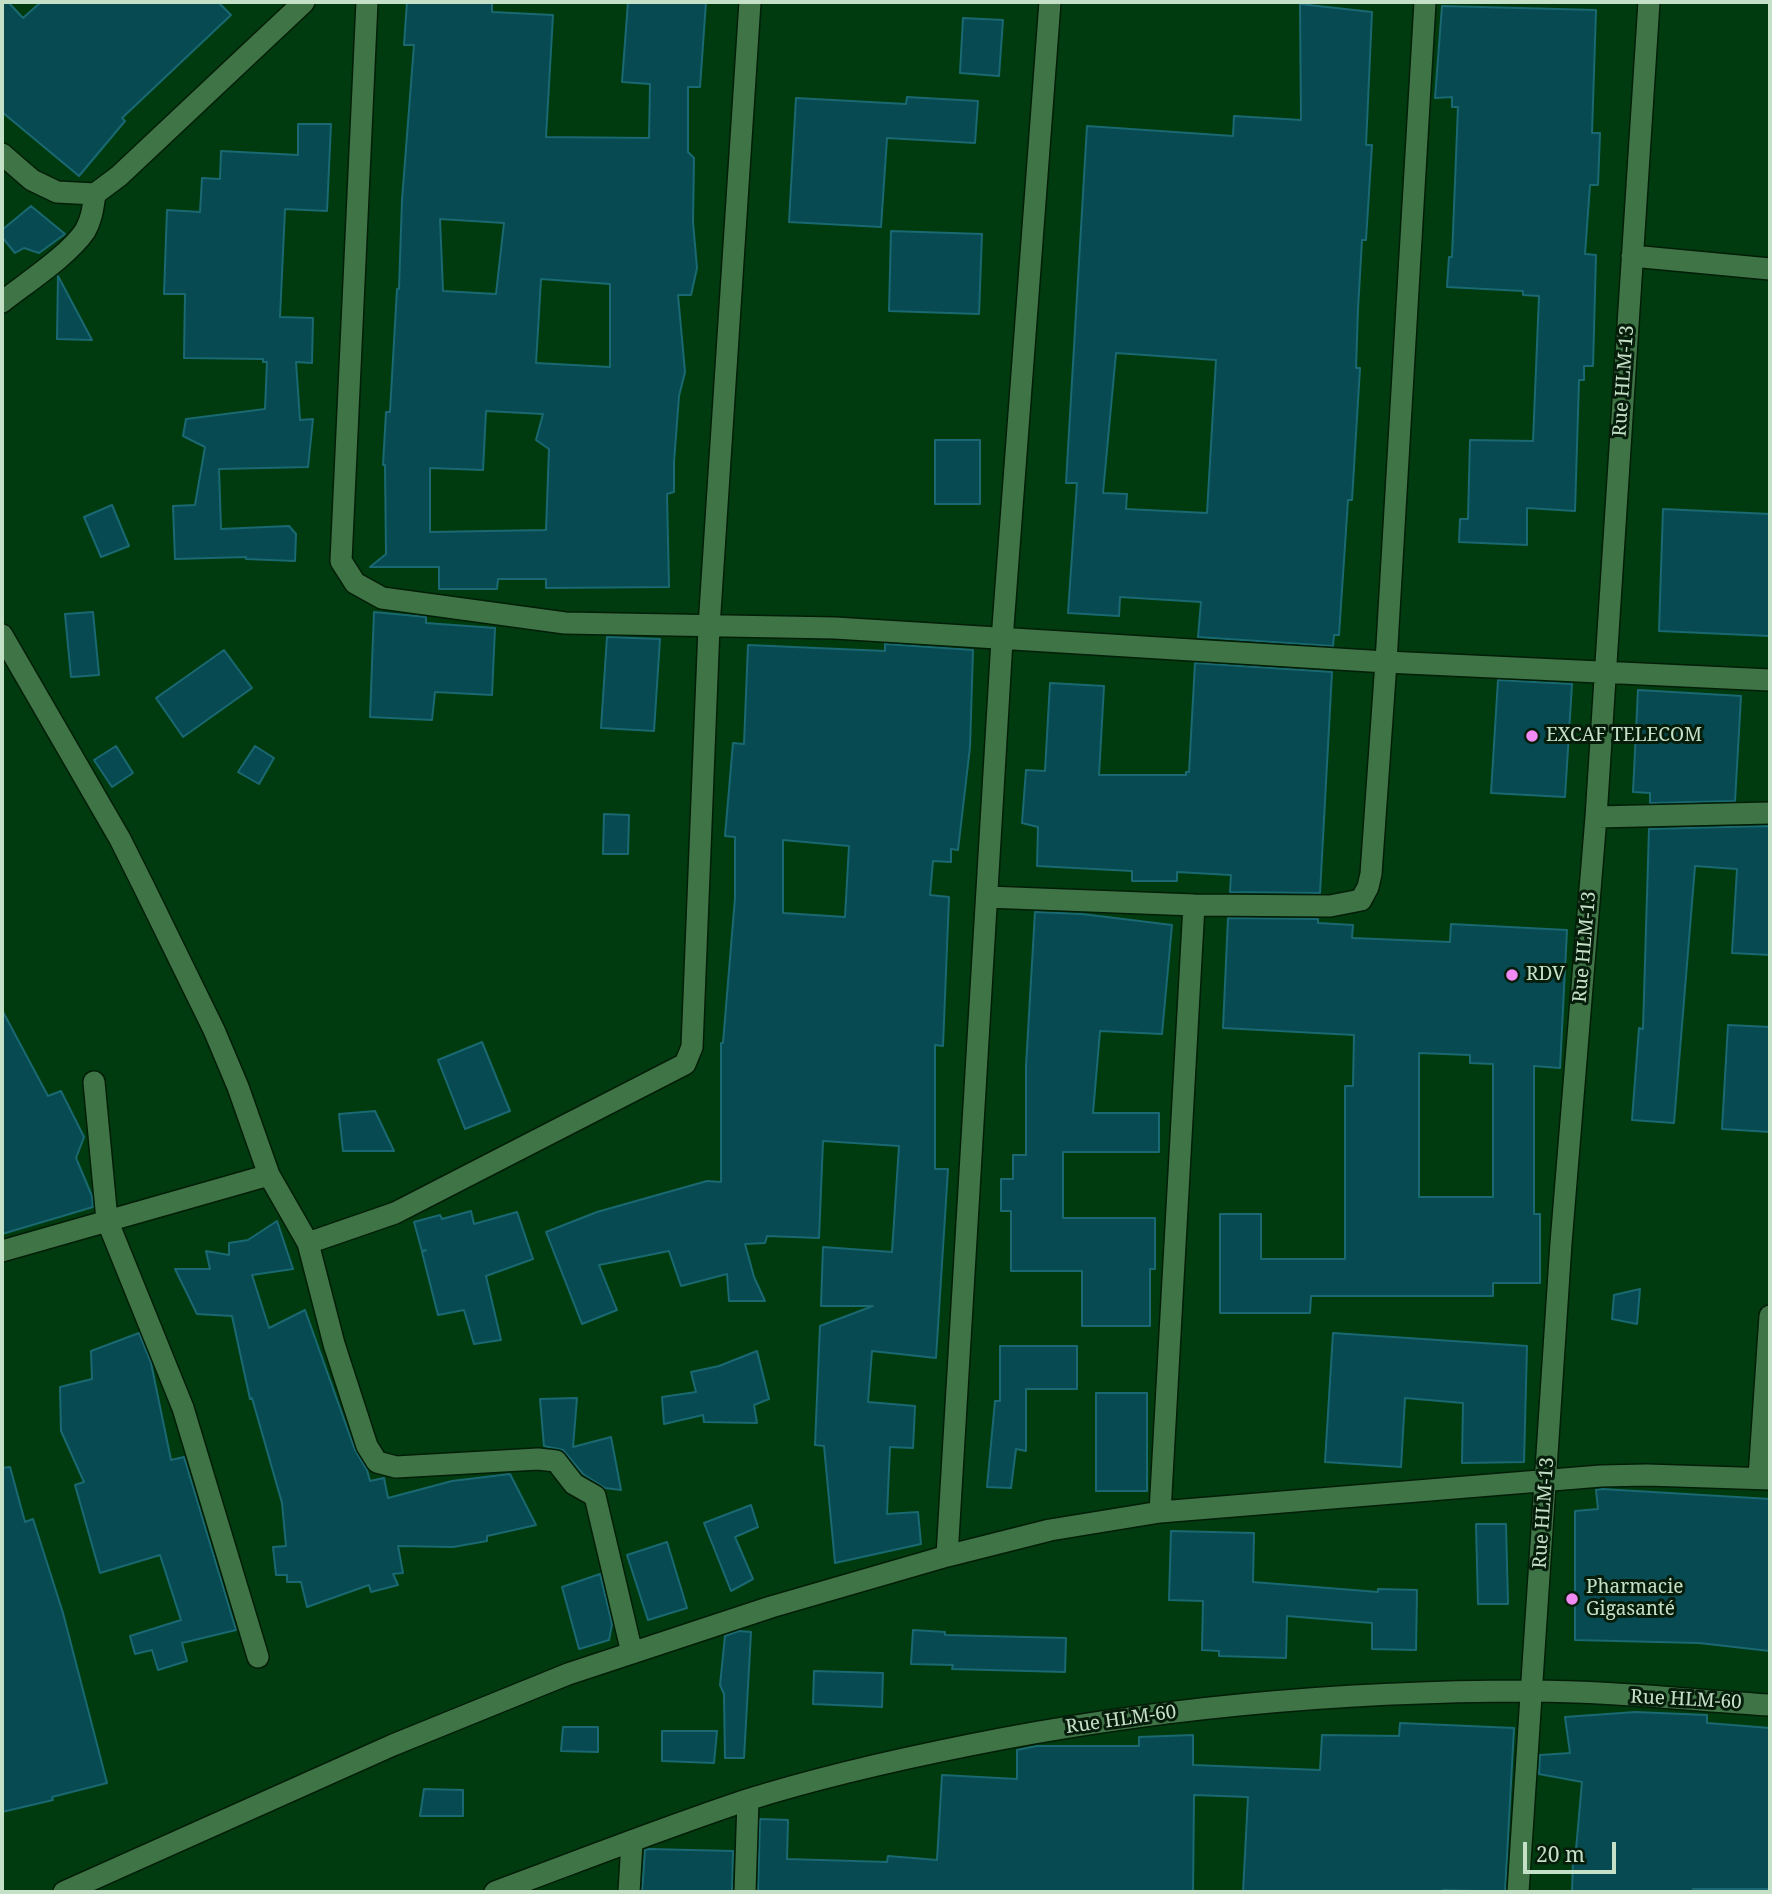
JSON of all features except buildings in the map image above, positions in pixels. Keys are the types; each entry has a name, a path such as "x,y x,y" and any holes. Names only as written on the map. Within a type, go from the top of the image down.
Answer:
{"street":[{"path":"2,154 32,180 57,192 95,194 119,176 304,2"},
{"path":"367,2 341,561 355,583 382,598 565,623 835,628 1386,662 1770,680"},
{"path":"308,1243 395,1213 685,1065 692,1047 709,627 750,2"},
{"path":"947,1556 1002,640 1050,2"},
{"path":"987,897 1194,905 1330,906 1361,900 1368,887 1386,662 1425,2"},
{"name":"Rue HLM-13","path":"1518,1892 1561,1243 1596,817 1649,2"},
{"path":"2,302 61,255 84,231 92,213 95,194"},
{"path":"1632,256 1770,269"},
{"path":"2,635 120,839 214,1030 238,1087 269,1175 308,1243 338,1357 367,1446 377,1462 396,1467 538,1459 556,1461 574,1484 595,1496 632,1653"},
{"path":"1596,817 1770,813"},
{"path":"1160,1512 1194,905"},
{"path":"94,1082 107,1220 183,1408 258,1657"},
{"path":"2,1251 269,1175"},
{"path":"64,1892 393,1745 568,1674 771,1606 1050,1530 1160,1512 1546,1480 1647,1475 1765,1478 1770,1316"},
{"name":"Rue HLM-60","path":"495,1892 748,1800 895,1760 1034,1732 1161,1713 1373,1693 1532,1691 1770,1705"},
{"path":"745,1892 748,1800"},
{"path":"629,1892 632,1842"}],"place":[{"name":"EXCAF TELECOM","path":"1532,736"},
{"name":"RDV","path":"1512,975"},
{"name":"Pharmacie Gigasanté","path":"1572,1599"}]}
